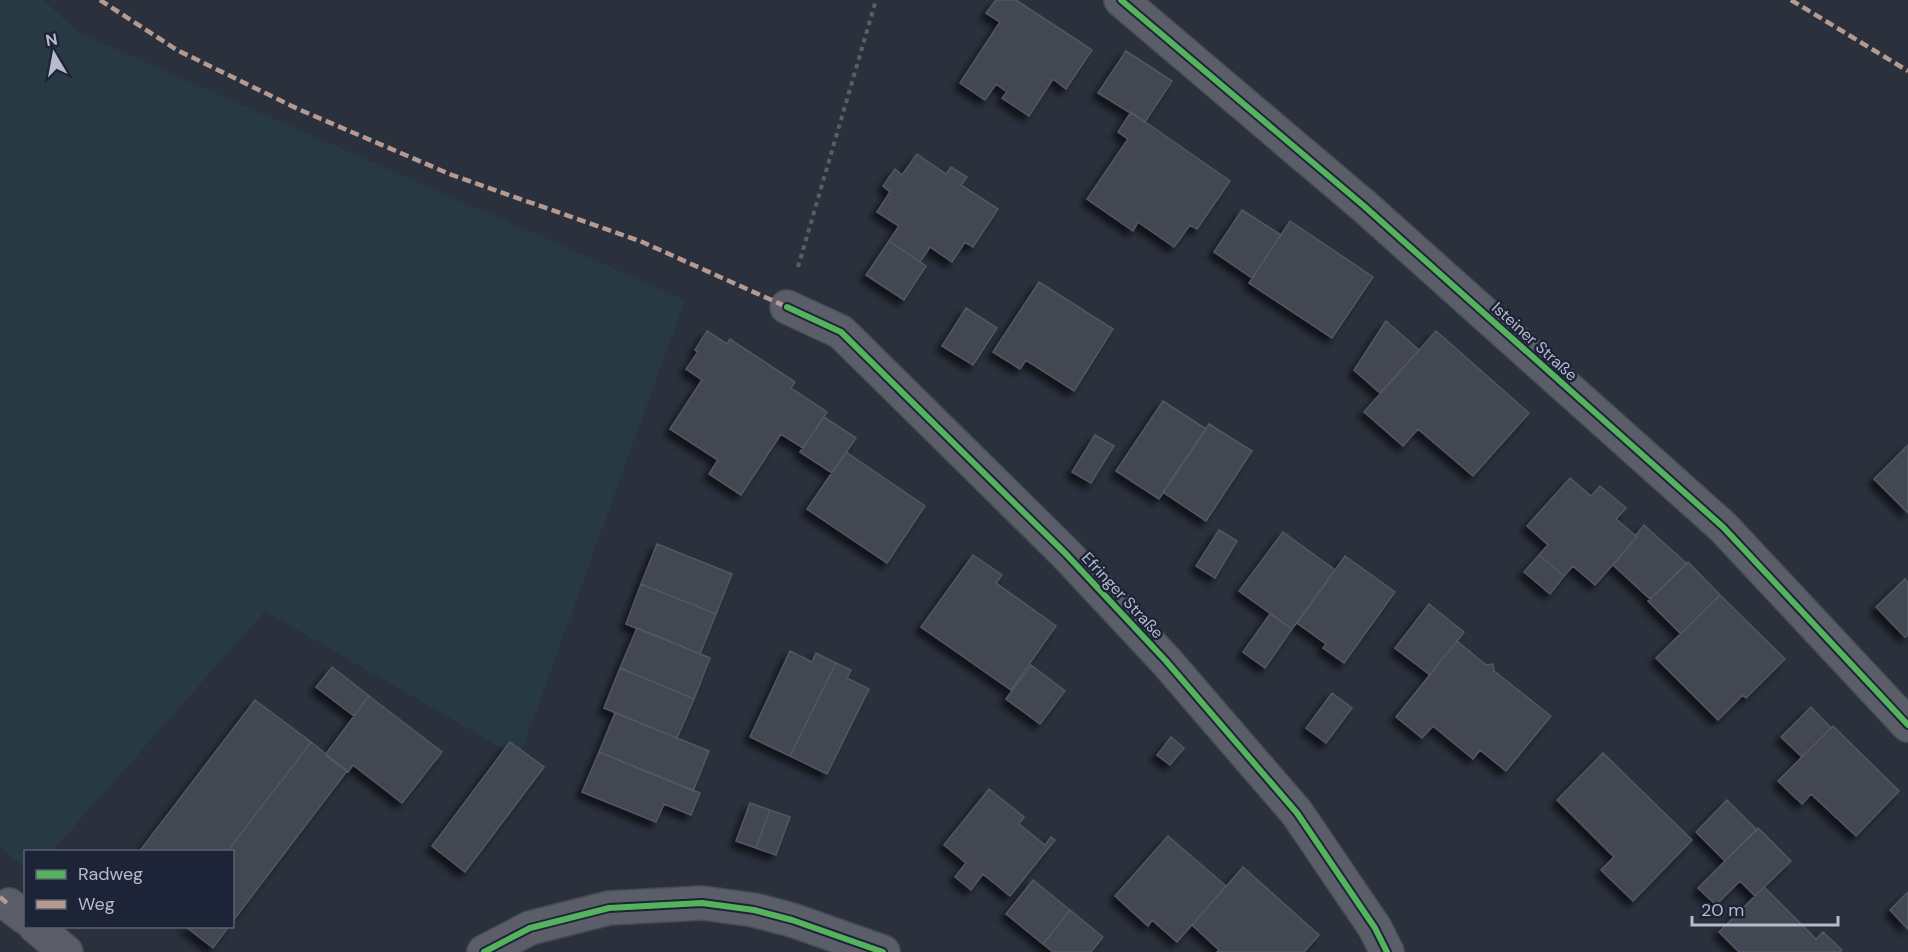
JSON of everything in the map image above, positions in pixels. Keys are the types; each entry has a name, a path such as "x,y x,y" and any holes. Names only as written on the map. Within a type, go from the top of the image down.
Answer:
{"street":[{"name":"Isteiner Straße","path":"1121,0 1364,206 1723,527 1908,725"},
{"name":"Efringer Straße","path":"787,307 840,332 1089,578 1166,661 1297,813 1375,928 1387,952"},
{"path":"484,952 530,928 609,908 702,903 754,910 792,920 883,952"},
{"path":"37,928 66,952"}],"path":[{"path":"787,307 876,0"}],"shaded area":[{"path":"0,0 44,0 77,32 685,300 519,758 265,611 53,850 24,850 24,867 0,847"}],"building":[{"path":"996,0 1016,0 1092,50 1066,89 1053,79 1029,116 1002,98 1007,92 996,84 985,100 960,83 1000,22 986,13"},
{"path":"1126,51 1172,81 1145,122 1098,93"},
{"path":"1131,112 1230,181 1197,229 1190,225 1174,247 1138,222 1133,231 1087,199 1128,139 1118,132"},
{"path":"917,154 946,174 951,167 967,177 961,185 998,209 973,247 965,242 952,262 930,247 920,262 889,241 899,226 877,212 890,192 883,186 895,169 902,175"},
{"path":"1242,210 1281,235 1252,278 1214,252"},
{"path":"1290,221 1373,277 1332,338 1249,283"},
{"path":"889,241 926,266 904,300 866,275"},
{"path":"1039,282 1113,329 1074,391 1026,360 1020,369 993,352"},
{"path":"966,308 997,328 973,365 942,346"},
{"path":"1386,321 1419,350 1380,393 1354,370"},
{"path":"707,331 727,344 730,339 795,382 791,388 827,412 803,448 781,434 741,495 709,474 718,460 670,429 702,380 686,369 698,352 695,350"},
{"path":"1436,331 1529,413 1473,476 1418,429 1403,446 1364,412"},
{"path":"1163,401 1206,429 1159,499 1116,471"},
{"path":"824,417 856,438 832,473 800,452"},
{"path":"1209,424 1252,451 1206,521 1163,492"},
{"path":"1095,435 1114,446 1091,483 1072,472"},
{"path":"1908,445 1908,513 1874,479"},
{"path":"846,452 925,506 887,563 807,509"},
{"path":"1570,478 1591,496 1600,486 1626,508 1616,519 1637,537 1595,585 1573,566 1564,576 1539,555 1548,545 1527,526"},
{"path":"1644,525 1687,564 1650,599 1613,565 1637,537 1635,536"},
{"path":"1219,530 1237,541 1215,578 1196,566"},
{"path":"1283,532 1335,570 1292,629 1239,591"},
{"path":"657,544 732,574 716,614 641,584"},
{"path":"973,555 1002,575 996,583 1056,626 1011,690 921,627"},
{"path":"1539,555 1564,576 1550,594 1524,572"},
{"path":"1345,556 1395,592 1344,663 1323,648 1326,644 1297,623"},
{"path":"1688,562 1720,595 1681,634 1648,601"},
{"path":"1905,579 1908,583 1908,635 1905,637 1876,607"},
{"path":"641,584 716,614 700,654 626,624"},
{"path":"1720,595 1785,659 1746,698 1743,695 1718,720 1656,658"},
{"path":"1429,604 1464,632 1430,675 1395,648"},
{"path":"1270,614 1292,629 1265,668 1243,652"},
{"path":"637,628 710,658 694,699 620,668"},
{"path":"1457,641 1486,665 1493,664 1494,671 1551,716 1506,771 1480,750 1473,759 1433,726 1422,738 1396,717"},
{"path":"790,651 812,662 816,653 836,663 790,756 750,737"},
{"path":"836,663 851,670 847,678 869,689 827,774 790,756"},
{"path":"1031,665 1065,691 1040,724 1006,699"},
{"path":"332,667 369,696 354,716 316,687"},
{"path":"620,668 694,699 677,738 604,708"},
{"path":"1332,693 1352,708 1326,743 1306,728"},
{"path":"369,696 442,752 402,803 353,765 348,772 325,755"},
{"path":"255,700 311,742 229,850 141,850"},
{"path":"1811,707 1831,728 1802,757 1781,737"},
{"path":"615,713 709,751 693,791 599,752"},
{"path":"1833,726 1899,791 1856,836 1811,794 1802,804 1778,781"},
{"path":"1171,737 1184,748 1170,765 1157,755"},
{"path":"311,742 347,771 234,919 234,850 229,850"},
{"path":"510,742 544,767 465,872 432,846"},
{"path":"599,752 700,793 691,815 664,804 656,822 582,792"},
{"path":"1603,753 1692,840 1633,901 1601,870 1614,857 1557,800"},
{"path":"989,789 1024,817 1019,824 1045,845 1051,837 1055,840 1010,896 983,874 971,890 955,877 966,863 944,845"},
{"path":"1727,800 1757,830 1725,861 1696,832"},
{"path":"750,803 770,810 756,848 736,841"},
{"path":"770,810 790,817 776,855 756,848"},
{"path":"1758,828 1791,861 1755,896 1740,881 1716,905 1698,888"},
{"path":"1168,836 1226,886 1177,942 1152,920 1148,926 1115,896"},
{"path":"1243,867 1319,935 1304,952 1217,952 1219,950 1192,925"},
{"path":"1033,880 1070,910 1043,944 1006,914"},
{"path":"1764,887 1816,939 1823,932 1842,950 1840,952 1739,952 1719,932"},
{"path":"1908,892 1908,929 1890,910"},
{"path":"1070,910 1103,937 1091,952 1053,952 1043,944"},
{"path":"188,928 228,928 213,948"}],"marked path":[{"path":"100,0 177,50 298,109 452,175 640,241 787,307"},
{"path":"1791,0 1908,71"},
{"path":"0,897 9,905"}],"cycle path":[{"path":"1121,0 1364,206 1723,527 1908,725"},
{"path":"787,307 841,332 1066,554 1166,661 1297,813 1375,928 1387,952"},
{"path":"484,952 530,928 609,908 702,903 754,910 792,920 883,952"}]}
